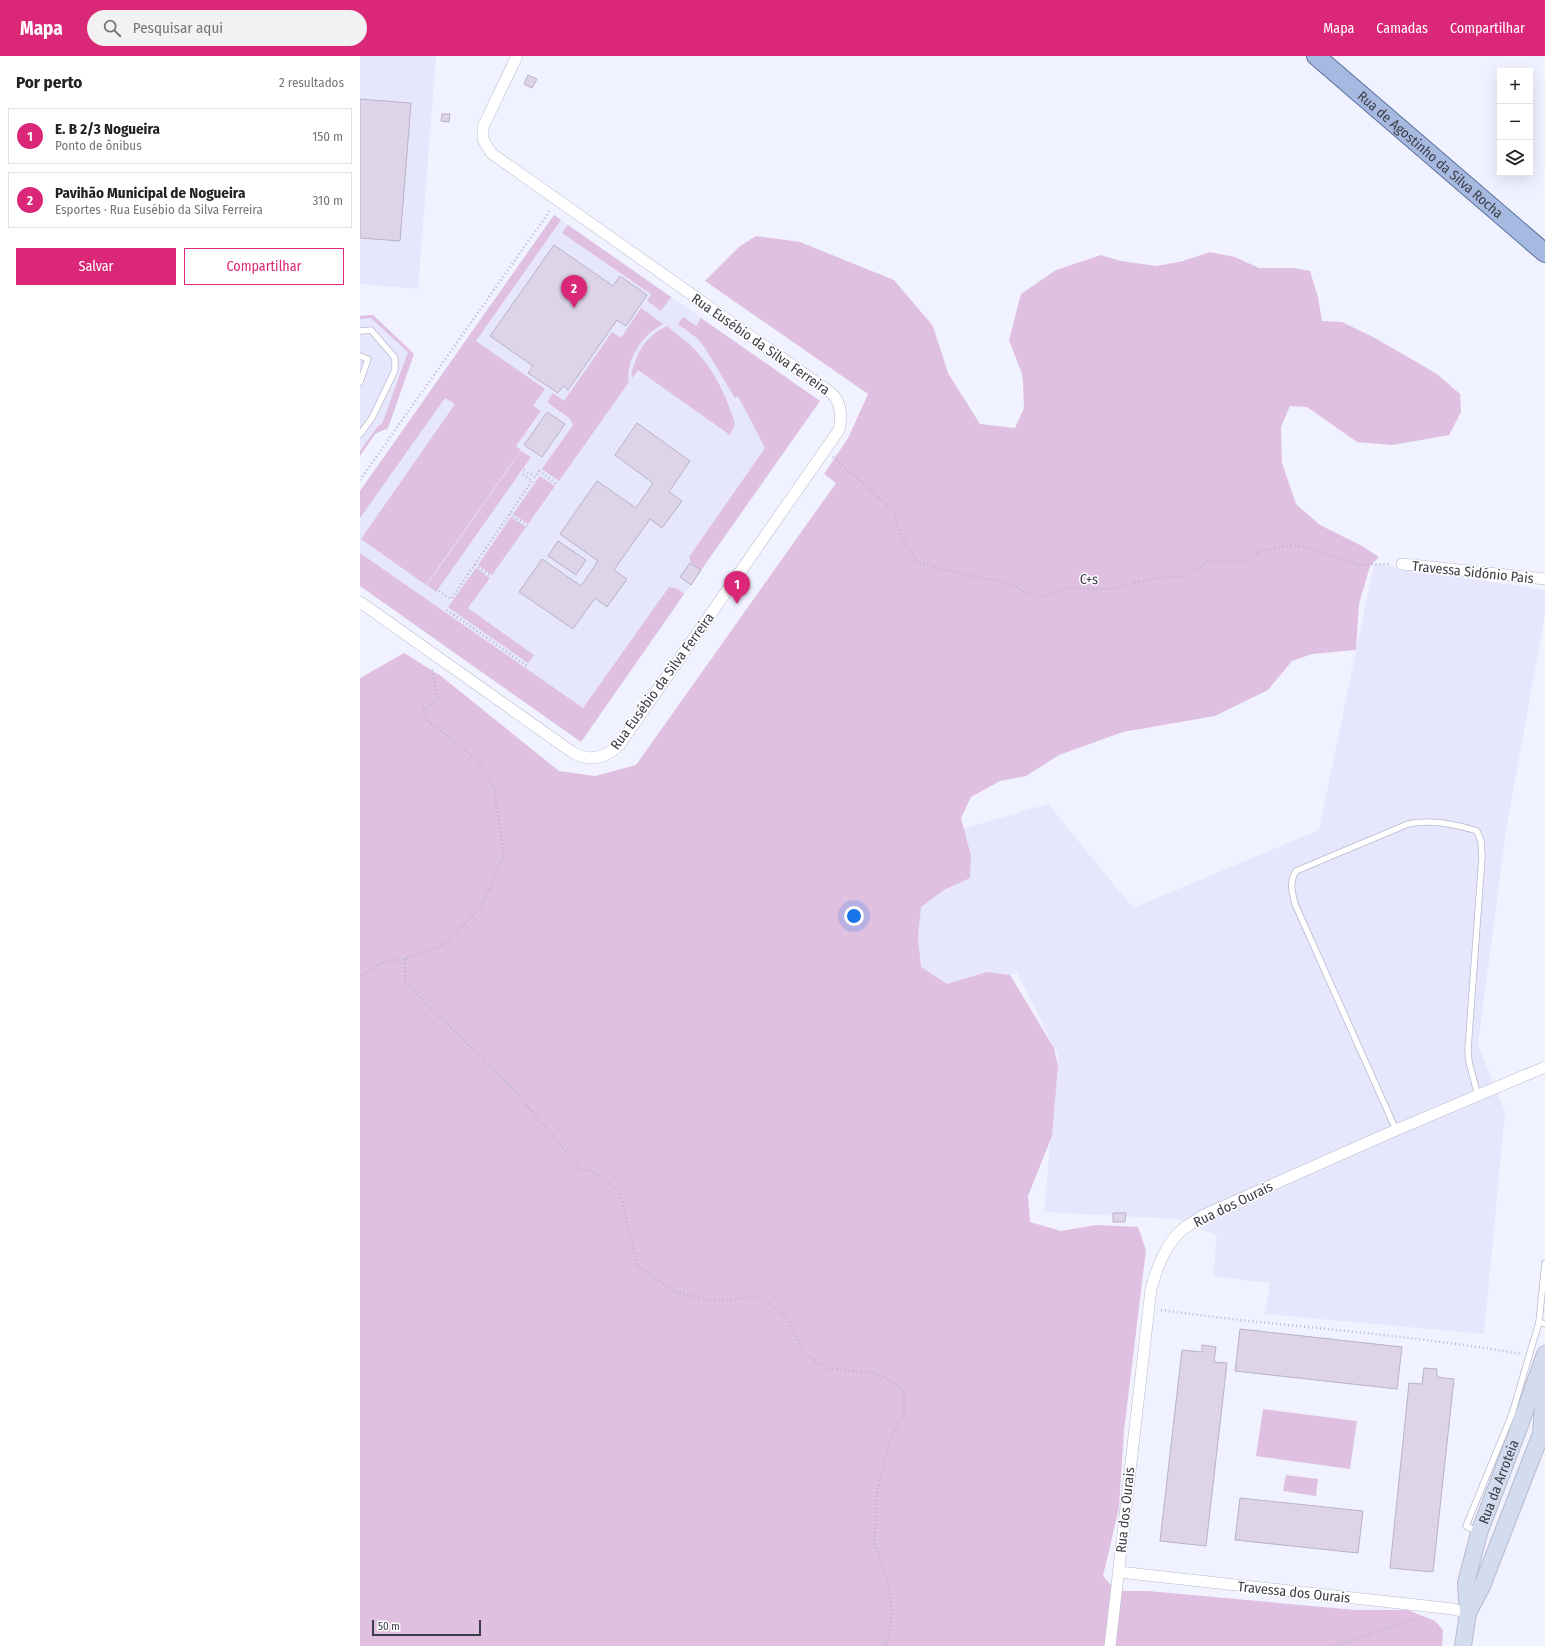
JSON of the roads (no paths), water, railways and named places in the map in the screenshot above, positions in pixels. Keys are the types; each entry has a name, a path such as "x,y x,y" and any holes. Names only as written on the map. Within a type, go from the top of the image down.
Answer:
{"main road":[{"name":"Rua de Agostinho da Silva Rocha","path":"1316,56 1545,253"},
{"name":"Rua da Arroteia","path":"1463,1646 1468,1613 1466,1582 1479,1533 1545,1354"},
{"name":"Rua da Arroteia","path":"1468,1613 1482,1586 1541,1434 1545,1378"}],"street":[{"name":"Rua Eusébio da Silva Ferreira","path":"360,602 577,755 593,759 605,756 620,744 826,451 839,430 841,422 839,407 833,394 493,156 485,144 483,138 483,127 517,56"},
{"name":"Travessa Sidónio Pais","path":"1402,564 1545,579"},
{"name":"Rua dos Ourais","path":"1110,1646 1148,1309 1156,1270 1166,1250 1182,1230 1204,1216 1396,1130 1545,1067"},
{"name":"Travessa dos Ourais","path":"1119,1572 1453,1609 1468,1613"}],"lane":[{"path":"360,331 371,330 395,358 395,370 372,418 360,434"},
{"path":"360,356 368,359 360,382"},
{"path":"1396,1130 1295,904 1292,890 1292,879 1296,871 1408,824 1431,822 1460,826 1477,832 1481,841 1482,857 1468,1049 1469,1062 1478,1096"},
{"path":"1479,1533 1466,1526 1512,1414 1539,1322 1545,1263"},
{"path":"1539,1322 1545,1324"}],"place":[{"name":"Pavihão Municipal de Nogueira","path":"574,308"},
{"name":"E. B 2/3 Nogueira","path":"737,604"}]}
